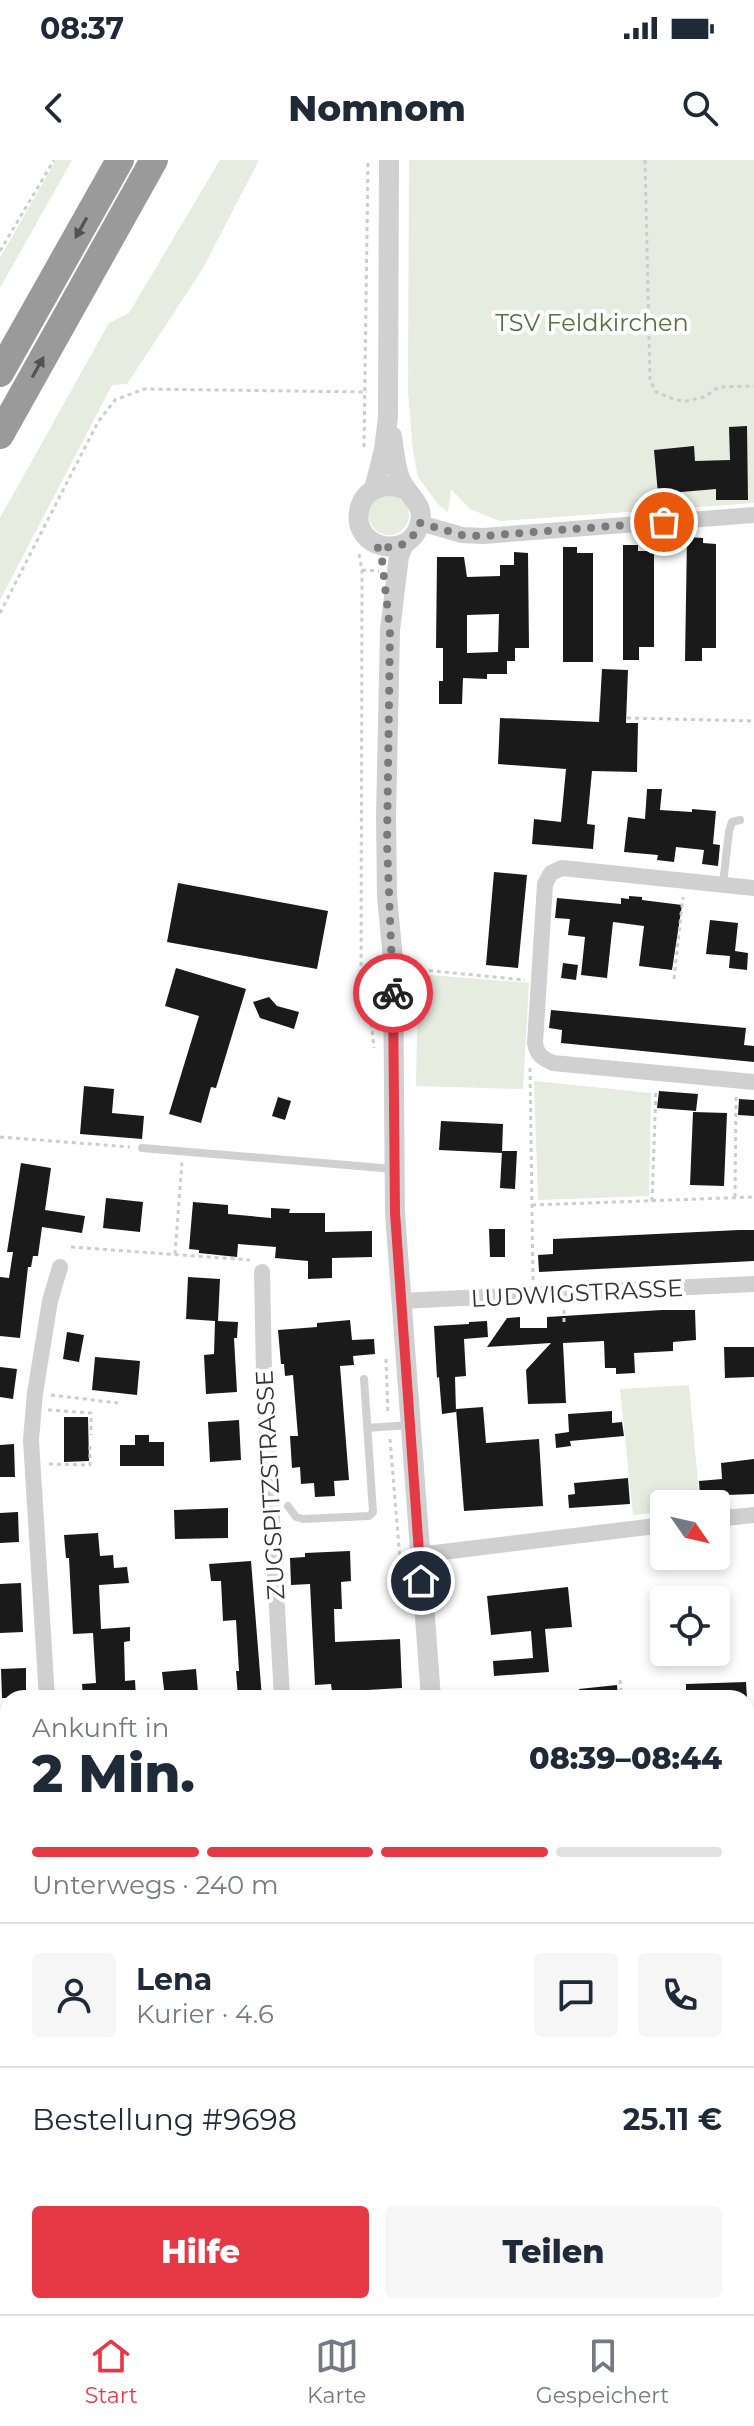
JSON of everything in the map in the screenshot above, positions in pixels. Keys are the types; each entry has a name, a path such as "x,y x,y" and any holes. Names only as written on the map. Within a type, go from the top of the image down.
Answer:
{"highway":[{"path":"0,373 120,160"},
{"path":"0,435 154,160"}],"street":[{"path":"389,160 388,417 374,489 361,504 358,518 366,537 377,545 390,547 404,544"},
{"path":"388,417 400,478 418,504 420,523 399,556 390,630 386,816 387,896 393,959 394,1169 400,1301 430,1690"},
{"path":"374,489 390,485 406,490"},
{"path":"420,523 462,535 483,536 754,515"},
{"path":"377,545 382,560 390,630"},
{"path":"754,888 562,868 551,873 545,884 535,1043 542,1058 553,1063 754,1082"},
{"name":"ZUGSPITZSTRASSE","path":"260,1266 282,1690"},
{"path":"47,1690 31,1440 50,1301 60,1267"},
{"name":"LUDWIGSTRASSE","path":"400,1301 754,1284"},
{"path":"730,1518 754,1515"},
{"path":"418,1555 650,1527"}],"lane":[{"path":"723,885 729,831 732,822 740,820"},
{"path":"142,1148 394,1169"},
{"path":"288,1506 296,1517 303,1519 369,1516 373,1512 364,1379"},
{"path":"367,1428 409,1425"}],"path":[{"path":"0,251 54,160"},
{"path":"364,459 368,160"},
{"path":"645,160 650,380 656,392 687,401 704,397 719,387 754,386"},
{"path":"0,613 98,422 115,400 144,389 359,392"},
{"path":"361,991 362,570"},
{"path":"627,718 754,721"},
{"path":"674,979 685,881"},
{"path":"413,969 540,981"},
{"path":"533,1296 530,1068 542,1058"},
{"path":"652,1201 656,1073"},
{"path":"735,1197 736,1080"},
{"path":"0,1137 142,1148"},
{"path":"175,1254 183,1152"},
{"path":"532,1205 754,1197"},
{"path":"71,1247 175,1254 260,1266"},
{"path":"34,1401 118,1403"},
{"path":"34,1401 91,1413 91,1435"},
{"path":"33,1464 90,1465 90,1446"},
{"path":"620,1680 621,1690"}],"green space":[{"path":"56,160 72,160 0,288 0,258"},
{"path":"220,160 259,160 202,270 127,384 112,385 0,600 0,518 109,323 129,313"},
{"name":"TSV Feldkirchen","path":"409,160 754,160 754,503 500,521 470,509 451,489 448,512 438,504 418,477 413,451 408,391"},
{"path":"389,495 403,501 409,515 403,529 389,535 375,529 369,515 375,501"},
{"path":"418,974 529,983 523,1089 416,1086"},
{"path":"534,1081 651,1093 649,1196 538,1200"},
{"path":"689,1385 699,1490 650,1490 650,1513 633,1515 620,1389"}],"building":[{"path":"747,426 748,500 716,500 716,489 658,494 654,450 694,446 695,461 730,460 729,427"},
{"path":"687,537 703,538 703,543 716,544 716,648 702,648 702,661 685,661"},
{"path":"623,545 638,545 638,551 654,551 654,647 639,647 639,660 623,660"},
{"path":"563,547 577,547 577,553 593,553 593,662 563,662"},
{"path":"514,552 528,553 529,648 515,648 515,661 507,661 507,674 487,674 487,679 463,678 462,704 439,704 443,648 436,648 437,557 464,557 467,577 500,576 500,565 514,565","holes":["499,614 498,652 467,653 467,615"]},
{"path":"602,669 628,670 626,723 638,723 637,772 592,771 587,824 595,825 593,849 532,844 534,819 561,822 566,769 498,764 500,718 599,722"},
{"path":"647,789 662,789 660,810 716,811 713,844 720,845 718,866 702,864 704,850 676,847 674,862 657,860 658,855 624,852 628,817 645,819"},
{"path":"494,872 527,875 518,968 486,965"},
{"path":"178,883 328,911 317,969 167,942"},
{"path":"629,896 682,905 672,970 639,966 644,926 613,922 607,978 581,975 585,937 568,935 570,919 555,918 557,898 621,904 621,898 629,899"},
{"path":"710,920 738,923 735,951 748,953 747,970 729,968 730,956 706,954"},
{"path":"563,963 578,965 576,980 561,978"},
{"path":"176,968 246,989 216,1088 211,1087 201,1123 169,1114 199,1016 165,1006"},
{"path":"269,997 277,1006 299,1012 294,1029 260,1018 253,1002"},
{"path":"551,1010 746,1028 744,1045 754,1046 754,1062 561,1043 562,1030 549,1028"},
{"path":"84,1086 114,1089 112,1113 144,1116 142,1139 80,1134"},
{"path":"659,1091 698,1094 696,1111 657,1108"},
{"path":"278,1097 291,1101 285,1120 272,1116"},
{"path":"739,1099 754,1100 754,1116 738,1115"},
{"path":"693,1112 727,1113 724,1186 690,1185"},
{"path":"441,1121 503,1124 502,1153 439,1150"},
{"path":"502,1151 517,1151 515,1189 500,1188"},
{"path":"21,1163 51,1168 45,1210 85,1216 82,1233 42,1227 38,1256 33,1256 31,1267 28,1267 20,1338 0,1336 0,1277 9,1278 13,1252 7,1252"},
{"path":"106,1198 143,1202 140,1232 103,1228"},
{"path":"193,1202 228,1205 228,1214 271,1218 271,1208 290,1209 289,1213 325,1213 325,1232 372,1231 372,1257 332,1258 332,1278 308,1279 308,1261 275,1258 276,1247 238,1244 237,1257 199,1253 199,1250 189,1249"},
{"path":"489,1229 505,1229 505,1257 490,1257"},
{"path":"754,1230 754,1261 539,1272 538,1255 553,1254 553,1239"},
{"path":"188,1277 220,1279 218,1321 238,1322 237,1338 234,1338 237,1392 206,1394 204,1355 214,1354 215,1321 186,1319"},
{"path":"695,1310 696,1340 673,1342 673,1351 634,1353 635,1373 616,1374 616,1368 605,1368 604,1341 563,1343 566,1403 528,1404 526,1370 551,1343 487,1347 507,1318 520,1317 520,1328 547,1328 547,1317"},
{"path":"350,1320 352,1340 374,1339 375,1354 353,1356 354,1365 340,1366 349,1480 334,1481 335,1496 315,1497 314,1483 301,1484 300,1467 292,1468 290,1436 298,1436 293,1375 285,1376 284,1364 281,1364 278,1330"},
{"path":"487,1321 488,1337 464,1339 466,1376 455,1377 456,1412 442,1414 434,1326"},
{"path":"67,1332 84,1335 79,1362 63,1359"},
{"path":"724,1347 754,1347 754,1377 725,1378"},
{"path":"95,1357 140,1361 137,1395 92,1390"},
{"path":"0,1367 17,1369 13,1399 0,1397"},
{"path":"483,1407 486,1443 539,1439 543,1506 464,1511 456,1409"},
{"path":"612,1411 612,1423 622,1422 624,1436 570,1441 571,1446 556,1448 555,1434 569,1432 568,1414"},
{"path":"64,1417 88,1417 89,1461 64,1462"},
{"path":"239,1420 241,1460 210,1462 208,1422"},
{"path":"135,1435 149,1435 149,1442 164,1442 164,1466 120,1466 120,1445 135,1445"},
{"path":"14,1444 15,1477 0,1477 0,1445"},
{"path":"754,1459 754,1494 730,1495 730,1490 700,1490 699,1481 722,1479 721,1463"},
{"path":"628,1478 630,1504 569,1508 568,1495 575,1494 574,1483"},
{"path":"228,1508 228,1538 175,1539 174,1510"},
{"path":"18,1512 19,1542 0,1543 0,1513"},
{"path":"98,1533 100,1556 113,1555 114,1568 127,1567 129,1583 99,1585 101,1629 130,1627 130,1641 124,1642 125,1681 135,1680 136,1690 82,1690 82,1684 96,1683 93,1633 73,1634 69,1558 66,1558 64,1535"},
{"path":"350,1551 351,1581 341,1582 342,1609 334,1609 335,1642 400,1639 402,1688 332,1690 331,1684 315,1685 310,1584 291,1585 290,1558 305,1557 305,1553"},
{"path":"251,1561 261,1690 237,1690 236,1620 223,1621 221,1581 211,1581 209,1564"},
{"path":"21,1583 23,1632 0,1633 0,1584"},
{"path":"568,1587 572,1627 545,1629 549,1672 494,1676 493,1661 533,1658 531,1631 491,1635 487,1596"},
{"path":"26,1668 26,1690 2,1690 1,1669"},
{"path":"196,1669 198,1690 164,1690 162,1672"},
{"path":"746,1682 746,1690 686,1690 686,1684"},
{"path":"617,1685 617,1690 579,1690"}],"way so far":[{"path":"393,993 387,896 390,630 382,560 377,545 390,547 404,544 414,535 420,523 462,535 483,536 664,522"}],"route":[{"path":"393,993 395,1213 421,1581"}]}
